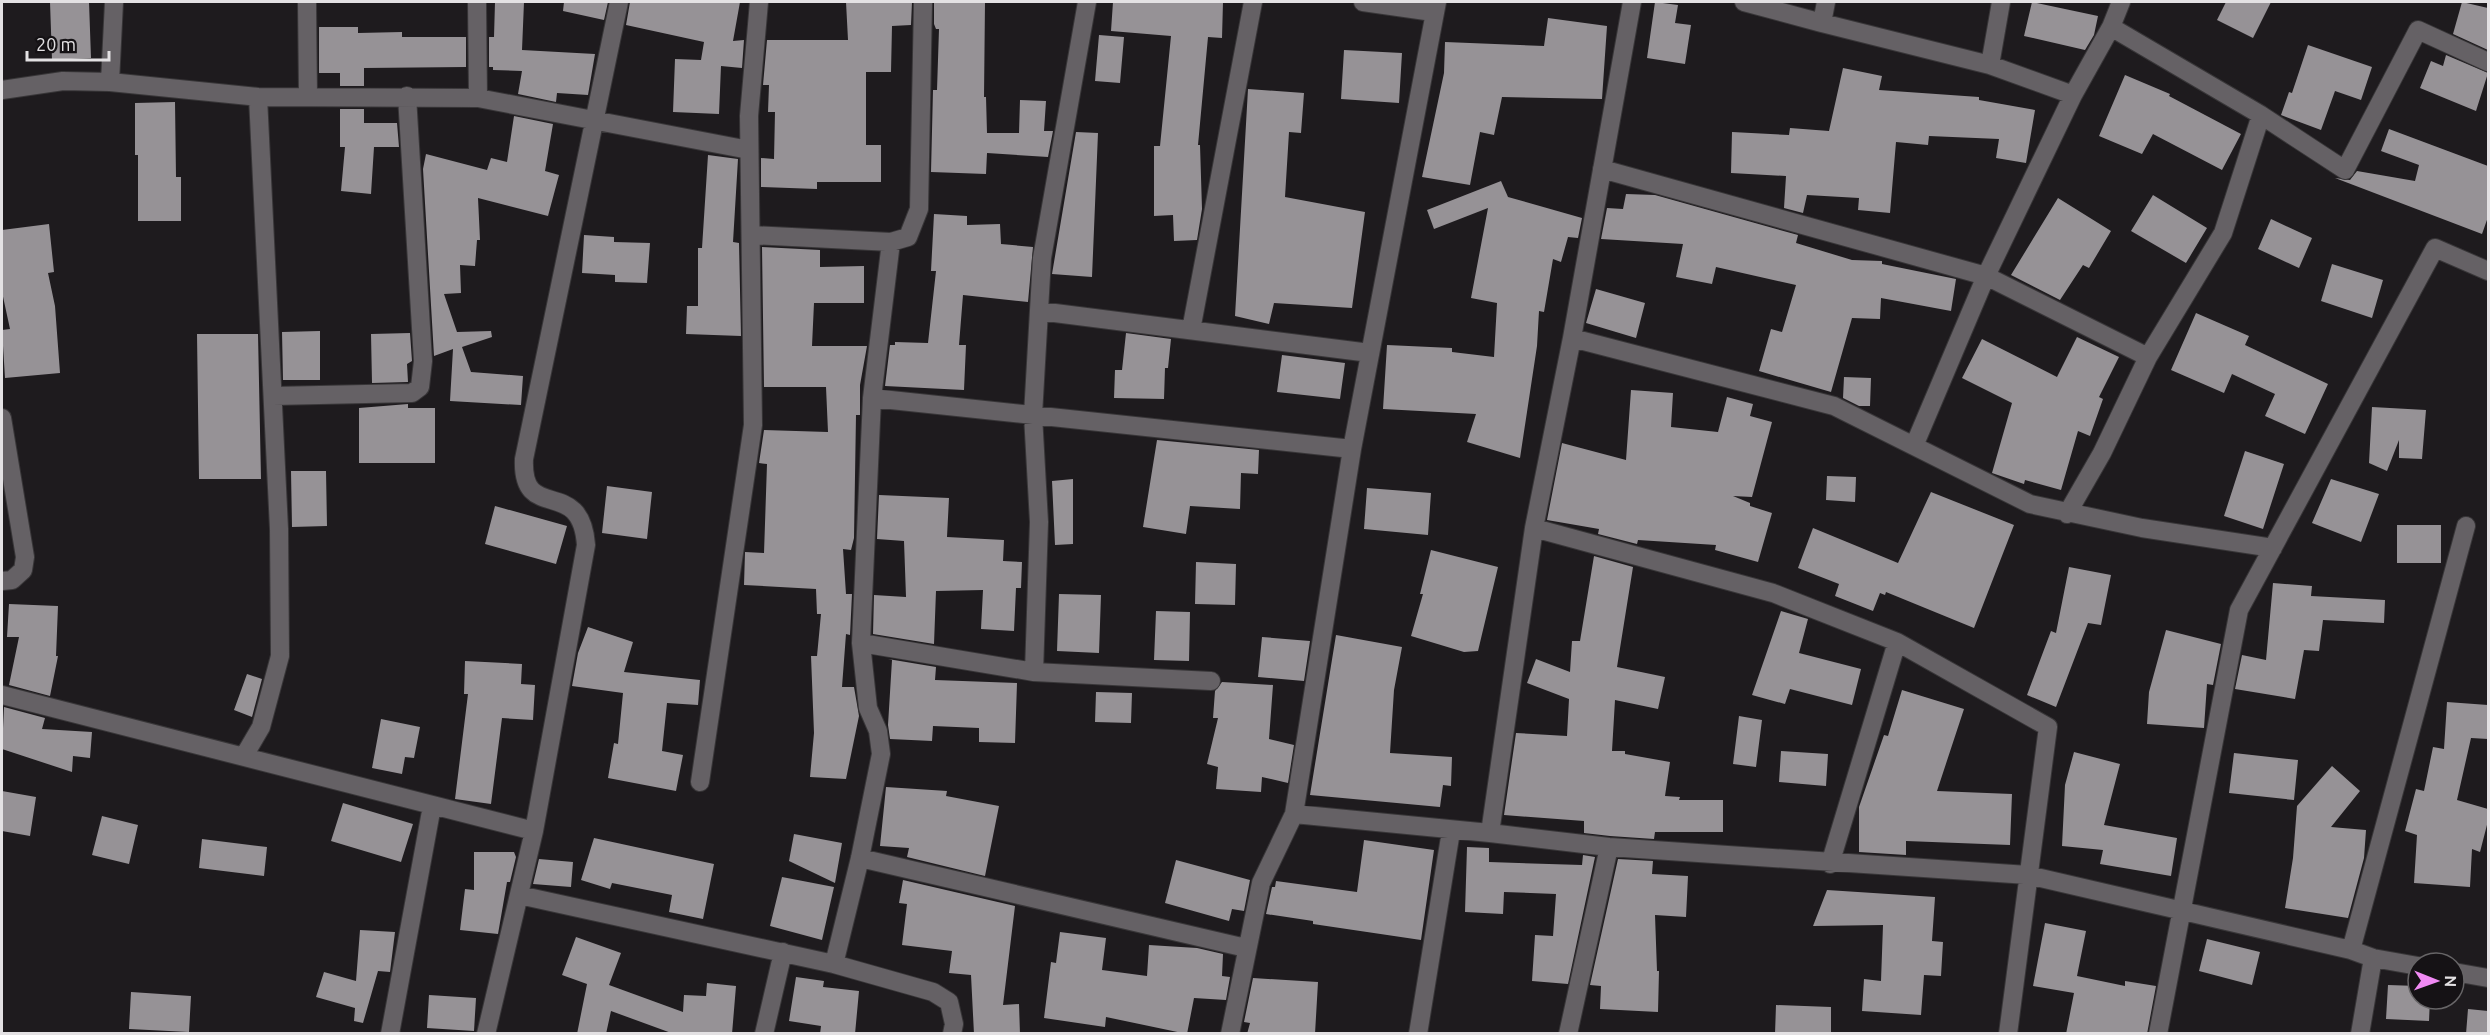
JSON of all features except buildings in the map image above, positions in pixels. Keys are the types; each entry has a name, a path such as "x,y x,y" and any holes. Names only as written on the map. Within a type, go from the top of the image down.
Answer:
{"street":[{"path":"111,82 114,2"},
{"path":"307,2 308,96"},
{"path":"477,2 478,98"},
{"path":"486,1034 534,831 586,545 583,520 576,512 566,504 533,494 526,485 524,459 619,2"},
{"path":"700,782 753,425 752,235 748,116 759,2"},
{"path":"752,235 891,242 908,237 919,209 923,2"},
{"path":"1034,672 1039,522 1033,415 1042,258 1087,2"},
{"path":"1191,330 1253,2"},
{"path":"1230,1034 1261,883 1294,814 1352,449 1435,7 1363,2"},
{"path":"1490,832 1534,528 1572,338 1632,2"},
{"path":"1744,2 1990,64 2073,95"},
{"path":"1822,23 1826,2"},
{"path":"1990,64 2001,2"},
{"path":"1914,446 1986,276 2073,95 2111,27 2121,2"},
{"path":"2111,27 2261,115 2345,170 2418,30 2488,62"},
{"path":"2,90 63,81 111,82 258,97 478,98 749,150"},
{"path":"273,396 412,393 420,387 423,361 406,96"},
{"path":"244,756 261,727 280,656 279,529 258,97"},
{"path":"2067,514 2102,453 2148,357 2223,233 2261,115"},
{"path":"1602,169 1986,276 2148,357"},
{"path":"834,964 860,858 881,754 878,731 868,708 861,643 872,398 891,242"},
{"path":"2158,1034 2184,909 2238,610 2435,248 2488,271"},
{"path":"1039,311 1370,352"},
{"path":"1572,338 1834,406 2030,504 2067,514 2273,548"},
{"path":"872,398 1352,449"},
{"path":"2,418 25,556 23,570 12,580 2,581"},
{"path":"2351,950 2466,526"},
{"path":"1534,528 1773,593 1896,642 2048,727 2008,1034"},
{"path":"1830,864 1896,642"},
{"path":"861,643 1034,672 1211,681"},
{"path":"2,695 534,831"},
{"path":"390,1034 432,806"},
{"path":"1294,814 1451,831 1490,832 1609,847 1830,864 2028,875 2184,909 2351,950 2373,958 2406,964"},
{"path":"1418,1034 1451,831"},
{"path":"1568,1034 1609,847"},
{"path":"860,858 1246,948"},
{"path":"519,895 834,964 943,996 949,1002 952,1011 952,1034"},
{"path":"764,1034 783,952"},
{"path":"2360,1034 2373,958"},
{"path":"2466,974 2488,978"}]}
